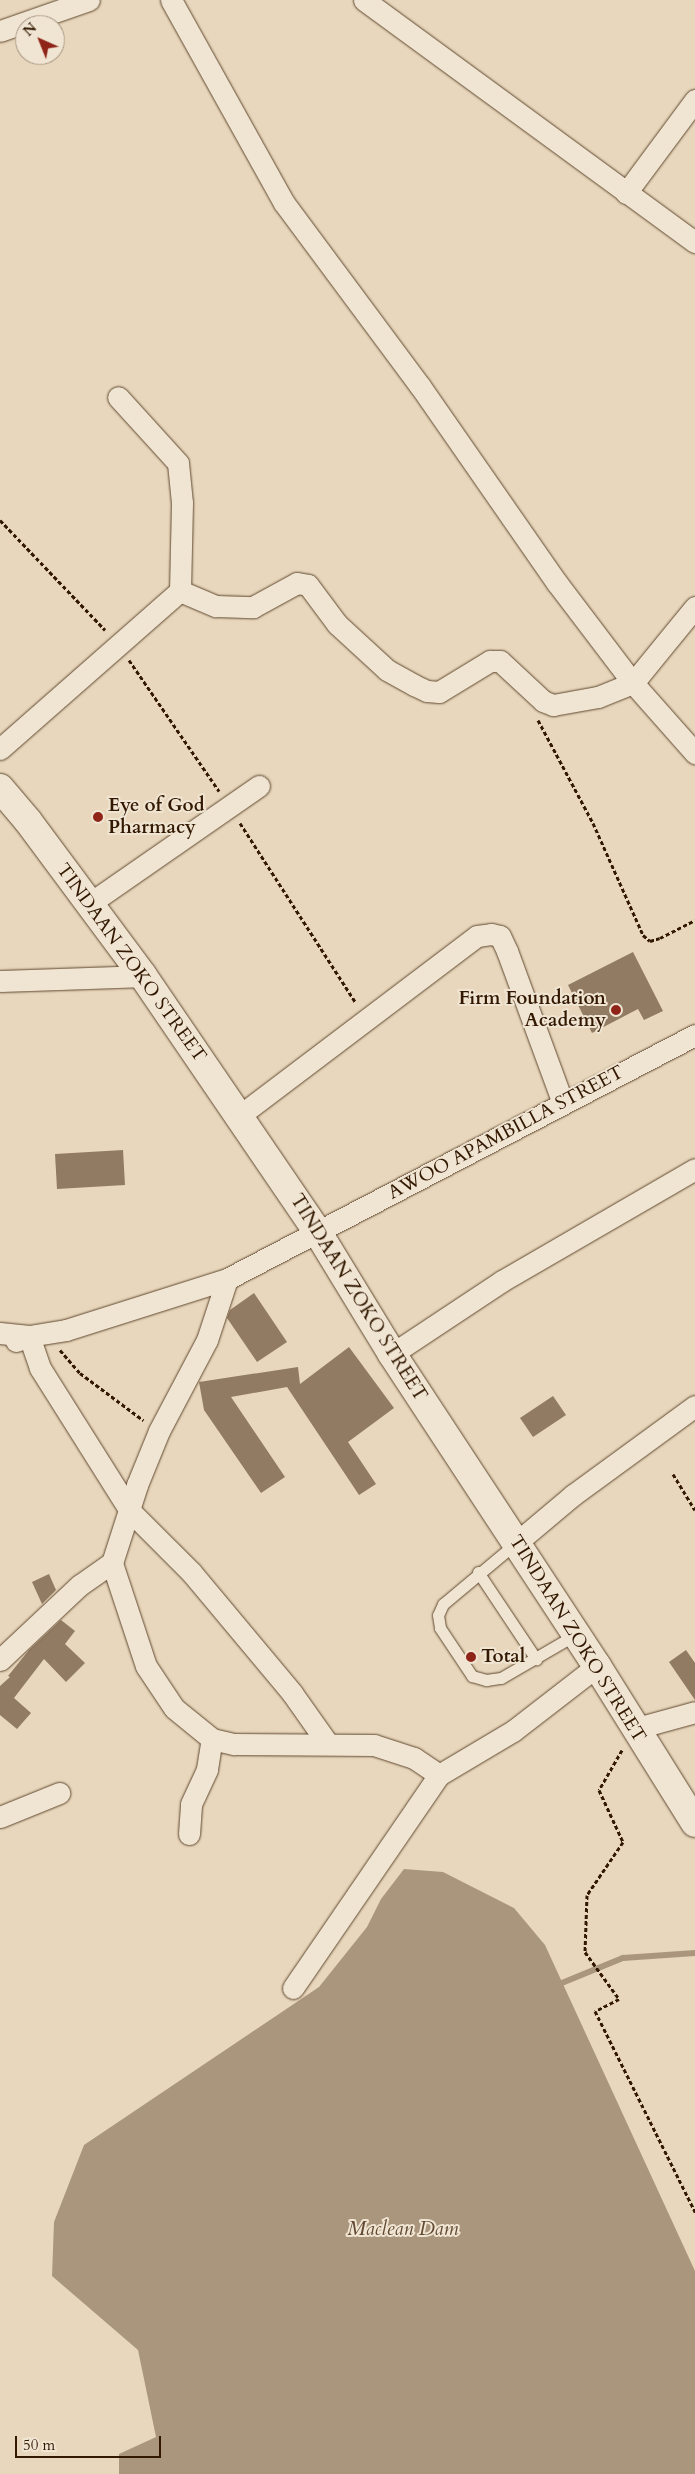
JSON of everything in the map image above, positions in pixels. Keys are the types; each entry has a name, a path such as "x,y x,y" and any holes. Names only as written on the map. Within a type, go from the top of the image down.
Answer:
{"main road":[{"name":"TINDAAN ZOKO STREET","path":"0,788 143,976 317,1231 392,1354 597,1666 633,1729 695,1823"}],"street":[{"path":"0,31 89,0"},
{"path":"171,0 284,203 633,683 695,753"},
{"path":"364,0 695,242"},
{"path":"626,193 695,100"},
{"path":"0,748 180,591 182,504 178,463 118,397"},
{"path":"180,591 216,606 253,608 297,583 308,585 337,624 387,670 414,685 427,691 440,692 490,661 500,661 543,701 553,705 580,700 633,683 695,607"},
{"path":"89,904 259,786"},
{"path":"238,1116 476,936 500,936 563,1103"},
{"path":"0,981 143,976"},
{"name":"AWOO APAMBILLA STREET","path":"36,1334 66,1330 228,1279 695,1035"},
{"path":"392,1354 502,1281 695,1169"},
{"path":"0,1660 80,1585 112,1563 160,1431 207,1340 228,1279"},
{"path":"0,1333 36,1334"},
{"path":"0,1348 36,1334"},
{"path":"36,1334 40,1368 130,1511 191,1572 292,1693 328,1744"},
{"path":"516,1543 573,1495 695,1406"},
{"path":"112,1563 146,1666 174,1708 212,1738 234,1744 374,1745 414,1758 439,1775"},
{"path":"293,1988 439,1775 513,1731 597,1666"},
{"path":"633,1729 695,1712"},
{"path":"189,1834 191,1804 207,1769 212,1738"},
{"path":"0,1817 59,1793"}],"lane":[{"path":"516,1543 478,1572 443,1604 438,1615 440,1628 472,1676 486,1680 501,1678 536,1660 575,1635"},
{"path":"478,1572 536,1660"}],"path":[{"path":"0,520 119,646 230,807 366,1019"},
{"path":"543,701 538,723 593,823 643,935 650,940 660,938 695,920"},
{"path":"36,1334 80,1372 160,1431"},
{"path":"674,1474 695,1510"},
{"path":"633,1729 599,1790 623,1842 587,1896 585,1952 611,1984 619,2000 594,2011 695,2212"}],"water":[{"name":"Maclean Dam","path":"404,1869 443,1872 514,1908 545,1945 695,2271 695,2474 119,2474 119,2454 156,2437 138,2350 52,2276 54,2222 84,2145 319,1987 367,1927 381,1899"}],"building":[{"path":"633,952 663,1011 644,1020 638,1009 592,1033 568,985"},
{"path":"123,1150 125,1185 57,1189 55,1154"},
{"path":"254,1293 287,1342 257,1362 227,1318 230,1310"},
{"path":"349,1347 394,1408 348,1442 376,1484 359,1495 287,1387 231,1397 285,1477 261,1493 204,1410 199,1382 298,1367 300,1384"},
{"path":"553,1396 566,1415 533,1437 520,1418"},
{"path":"49,1574 56,1590 42,1604 32,1582"},
{"path":"61,1620 75,1631 65,1644 85,1663 66,1682 44,1659 14,1698 31,1713 17,1729 0,1715 0,1686 10,1677 8,1676 29,1650"},
{"path":"686,1650 695,1663 695,1700 669,1662"}],"waterway":[{"path":"562,1983 623,1958 695,1953"}],"place":[{"name":"Eye of God Pharmacy","path":"98,817"},
{"name":"Firm Foundation Academy","path":"616,1010"},
{"name":"Total","path":"471,1657"}]}
